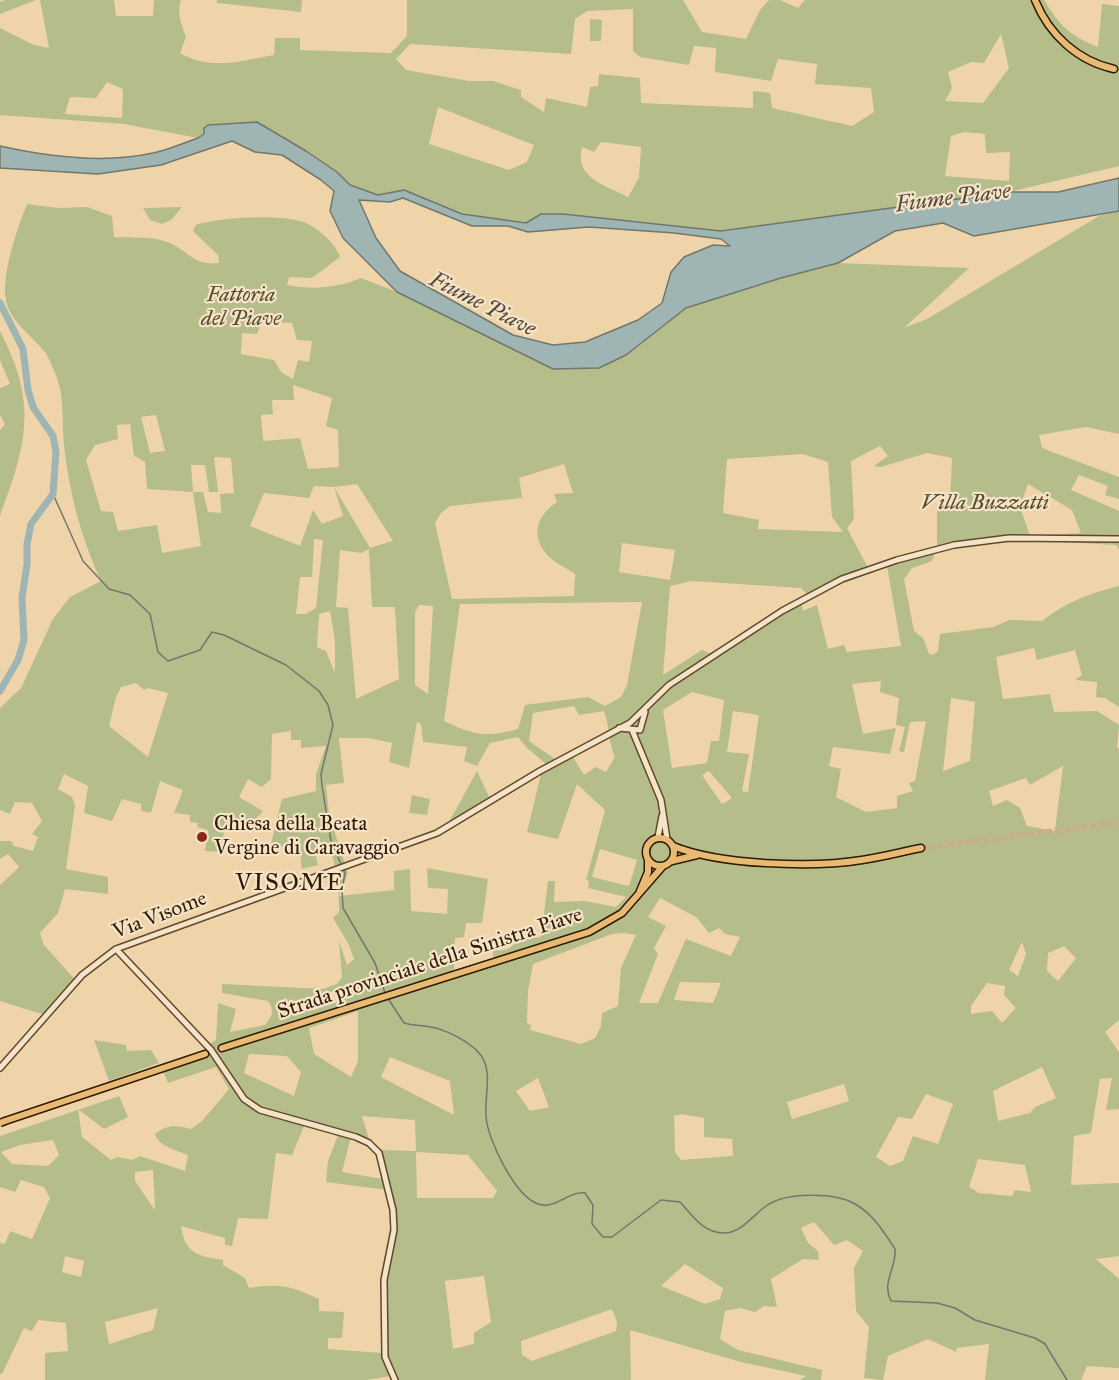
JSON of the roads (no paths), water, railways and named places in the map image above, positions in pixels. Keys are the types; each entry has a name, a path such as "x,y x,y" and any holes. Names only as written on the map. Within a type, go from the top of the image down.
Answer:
{"main road":[{"path":"1035,0 1046,22 1064,43 1091,62 1114,69"},
{"path":"640,893 648,872 647,846 658,837 667,839 673,846 699,855 747,860 829,863 861,860 921,848"},
{"path":"671,861 674,854 673,846"},
{"path":"648,860 655,865 663,866 671,861 699,855"},
{"name":"Strada provinciale della Sinistra Piave","path":"222,1048 589,932 616,918 663,866"},
{"path":"2,1121 205,1054"}],"street":[{"path":"634,725 669,685 782,611 842,579 897,560 954,545 1009,538 1119,539"},
{"path":"634,725 639,730 639,745"},
{"path":"634,725 639,745 658,790 667,839"},
{"name":"Via Visome","path":"0,1068 75,982 116,949 436,833 617,728 634,725"},
{"path":"658,837 663,811"},
{"path":"116,949 211,1050 238,1092 249,1104 260,1110 356,1137 369,1143 379,1153 394,1223 384,1280 385,1357 395,1380"},
{"path":"0,1129 2,1121"}],"water":[{"path":"257,122 337,172 350,185 378,195 404,190 462,214 526,223 541,214 563,214 721,231 1009,192 1058,192 1119,178 1119,211 974,236 943,223 895,231 838,263 686,308 626,355 599,368 553,369 397,292 343,238 330,211 334,191 282,155 255,152 232,141 161,165 98,174 0,168 0,146 76,158 115,158 153,153 198,138 204,134 204,128 208,125","holes":["403,198 472,226 508,226 528,232 589,227 674,233 721,239 730,246 713,245 684,257 671,272 662,303 638,320 585,342 553,345 513,335 400,271 376,238 359,200 390,202"]}],"waterway":[{"path":"0,303 23,349 28,390 33,407 53,436 56,452 53,494 31,524 27,544 27,565 22,597 24,640 18,660 0,691"},
{"path":"53,494 83,561 109,589 130,595 150,614 158,652 168,661 200,650 212,632 224,635 286,665 319,691 328,705 333,725 321,774 331,841 345,873 342,890 343,908 375,963 385,993"},
{"path":"387,997 404,1023 443,1030 464,1040 484,1060 487,1075 486,1116 491,1138 512,1179 529,1199 538,1204 550,1205 573,1195 585,1193 593,1205 592,1224 603,1237 612,1237 661,1200 680,1202 704,1227 724,1233 736,1230 766,1206 785,1198 810,1195 846,1200 873,1218 895,1249 894,1262 888,1281 888,1294 891,1301 937,1303 955,1308 975,1320 1035,1338 1045,1344 1067,1380"}],"tunnel":[{"path":"921,848 1119,823"},
{"path":"205,1054 222,1048"}],"place":[{"name":"Chiesa della Beata Vergine di Caravaggio","path":"202,837"}],"district":[{"name":"VISOME","path":"290,884"}],"water label":[{"name":"Fiume Piave","path":"953,199"},
{"name":"Fiume Piave","path":"482,305"}],"park label":[{"name":"Fattoria del Piave","path":"241,308"},
{"name":"Villa Buzzatti","path":"985,504"}]}
